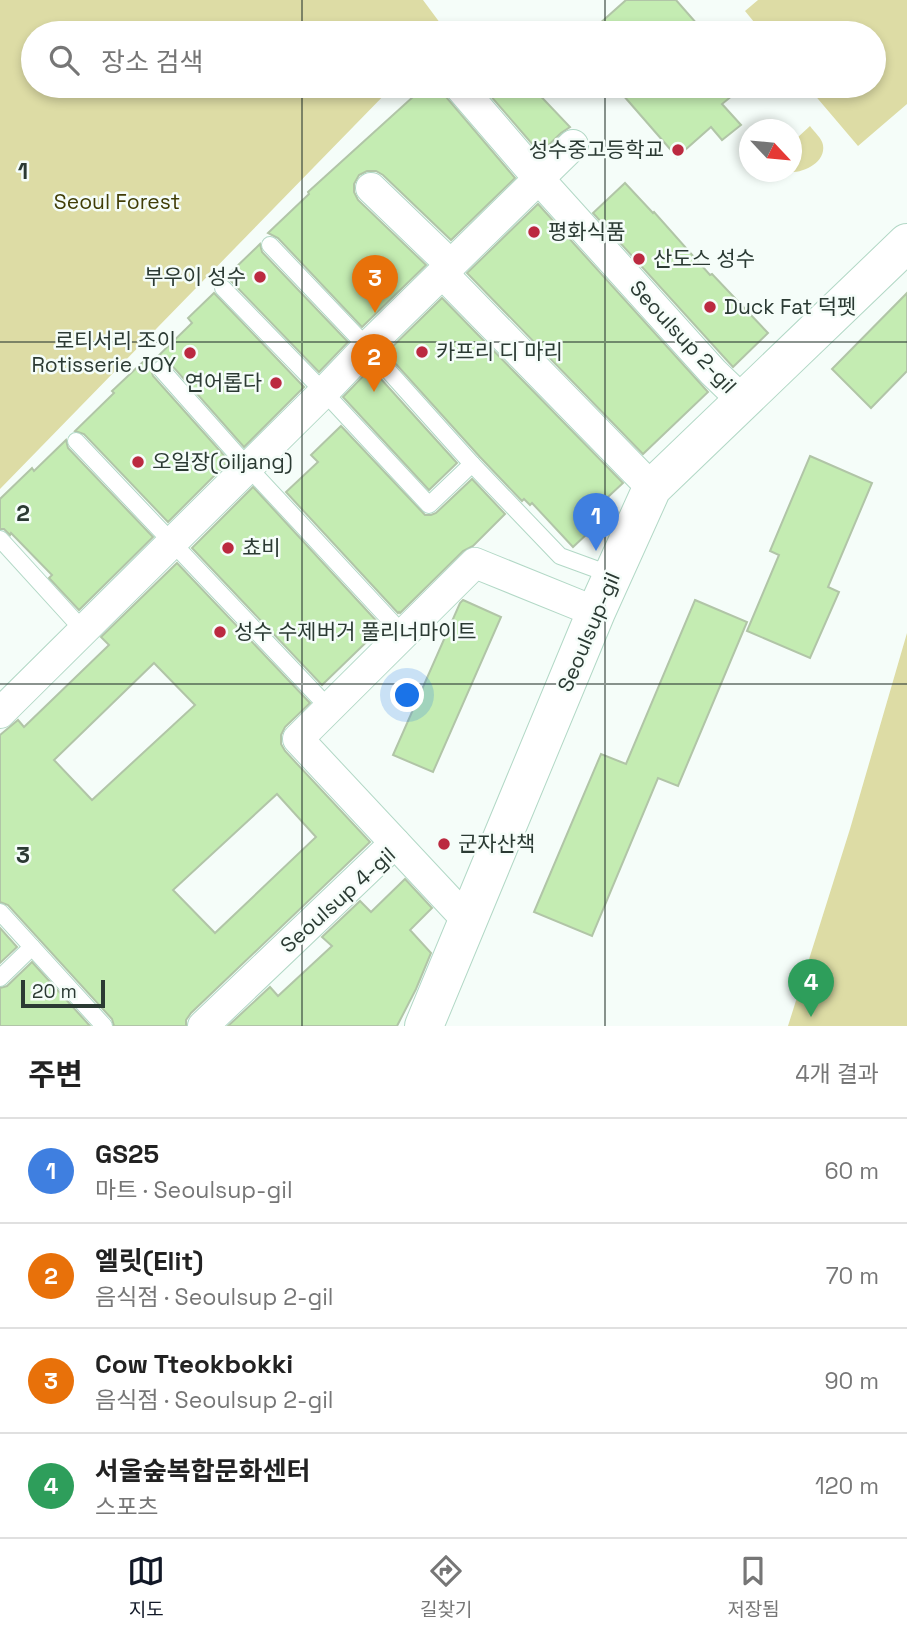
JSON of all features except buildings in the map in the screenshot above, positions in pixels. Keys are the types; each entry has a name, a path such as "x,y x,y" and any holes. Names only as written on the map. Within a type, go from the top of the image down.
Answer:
{"street":[{"name":"Seoulsup 2-gil","path":"469,98 713,372 743,401"},
{"path":"0,713 573,145"},
{"path":"371,188 652,488"},
{"name":"Seoulsup-gil","path":"424,1024 596,612 652,488 907,243"},
{"path":"395,843 298,739 475,563 596,612"},
{"name":"Seoulsup 4-gil","path":"203,1026 395,843 468,920"}],"lane":[{"path":"270,245 560,556 613,576"},
{"path":"223,289 324,391 429,505 472,464"},
{"path":"161,369 403,634"},
{"path":"75,442 329,708"},
{"path":"0,539 83,630"},
{"path":"0,912 104,1026"},
{"path":"0,978 32,947"}],"green space":[{"name":"Seoul Forest","path":"0,0 423,0 439,21 21,21 21,98 381,98 0,489"},
{"path":"758,0 907,0 907,104 858,146 817,98 886,98 886,21 753,21 745,11"},
{"path":"810,126 820,137 823,151 817,162 802,170 802,133"},
{"path":"907,633 907,1026 788,1026 850,829"}],"place":[{"name":"성수중고등학교","path":"678,150"},
{"name":"평화식품","path":"534,232"},
{"name":"산도스 성수","path":"639,259"},
{"name":"부우이 성수","path":"260,277"},
{"name":"Duck Fat 덕펫","path":"710,307"},
{"name":"Cow Tteokbokki","path":"375,313"},
{"name":"카프리 디 마리","path":"422,352"},
{"name":"로티서리 조이 Rotisserie JOY","path":"190,353"},
{"name":"연어롭다","path":"276,383"},
{"name":"엘릿(Elit)","path":"374,392"},
{"name":"오일장(oiljang)","path":"138,462"},
{"name":"쵸비","path":"228,548"},
{"name":"GS25","path":"596,551"},
{"name":"성수 수제버거 풀리너마이트","path":"220,632"},
{"name":"군자산책","path":"444,844"},
{"name":"서울숲복합문화센터","path":"811,1017"}]}
